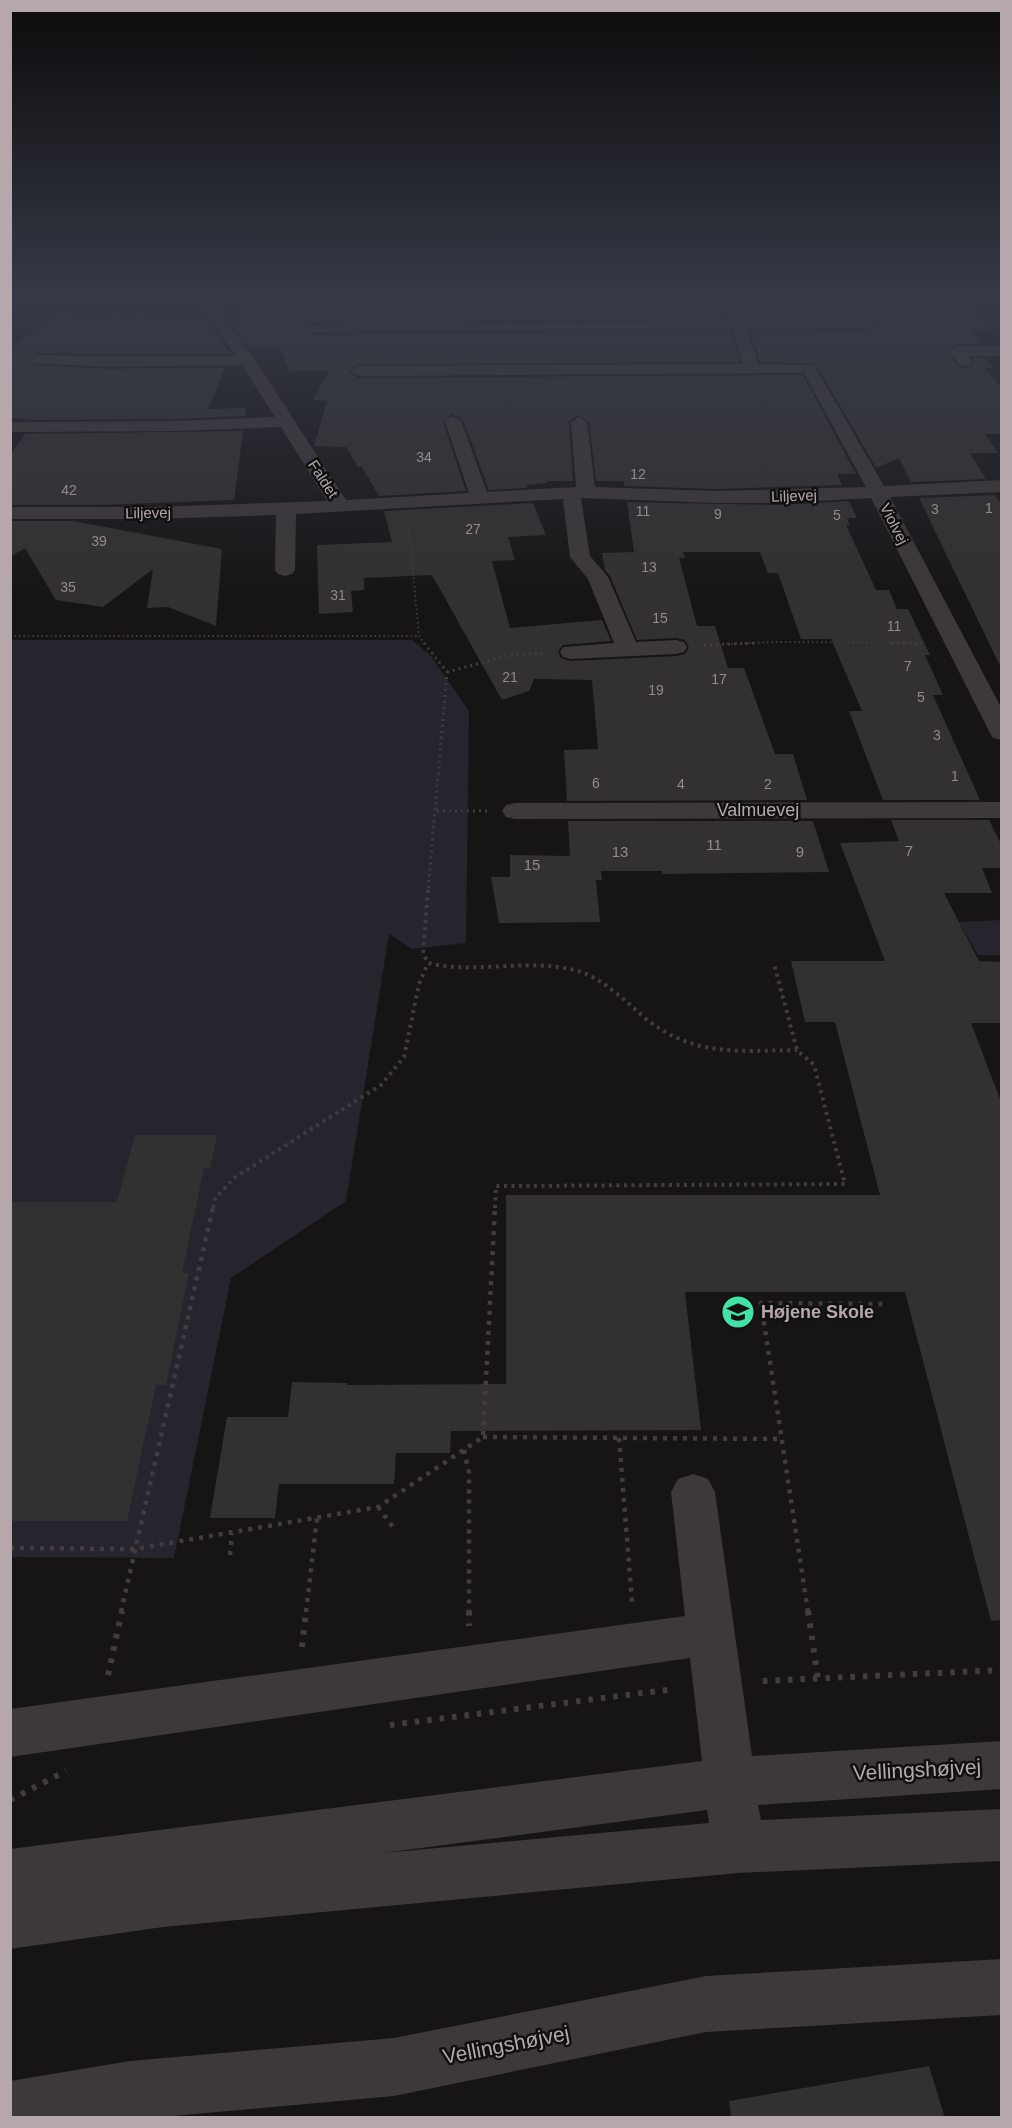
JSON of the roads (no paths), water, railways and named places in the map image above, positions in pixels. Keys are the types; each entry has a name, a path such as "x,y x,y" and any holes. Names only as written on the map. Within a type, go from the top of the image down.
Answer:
{"street":[{"name":"Faldet","path":"270,397 340,506"},
{"name":"Violvej","path":"825,397 878,493 1002,733"},
{"path":"453,421 480,498"},
{"path":"10,427 173,426 286,422"},
{"path":"579,422 580,557 598,576 628,650"},
{"name":"Liljevej","path":"10,513 152,513 286,509 579,492 716,497 878,493 1002,486"},
{"path":"285,570 286,509"},
{"path":"571,652 676,647"},
{"name":"Valmuevej","path":"515,811 1002,810"},
{"path":"693,1492 738,1848"},
{"path":"10,1733 710,1634"},
{"name":"Vellingshøjvej","path":"10,1876 729,1782 1002,1765"},
{"path":"10,1922 163,1900 738,1848 1002,1835"},
{"name":"Vellingshøjvej","path":"10,2111 130,2090 394,2067 706,2004 1002,1987"}],"place":[{"name":"Højene Skole","path":"738,1312"}]}
